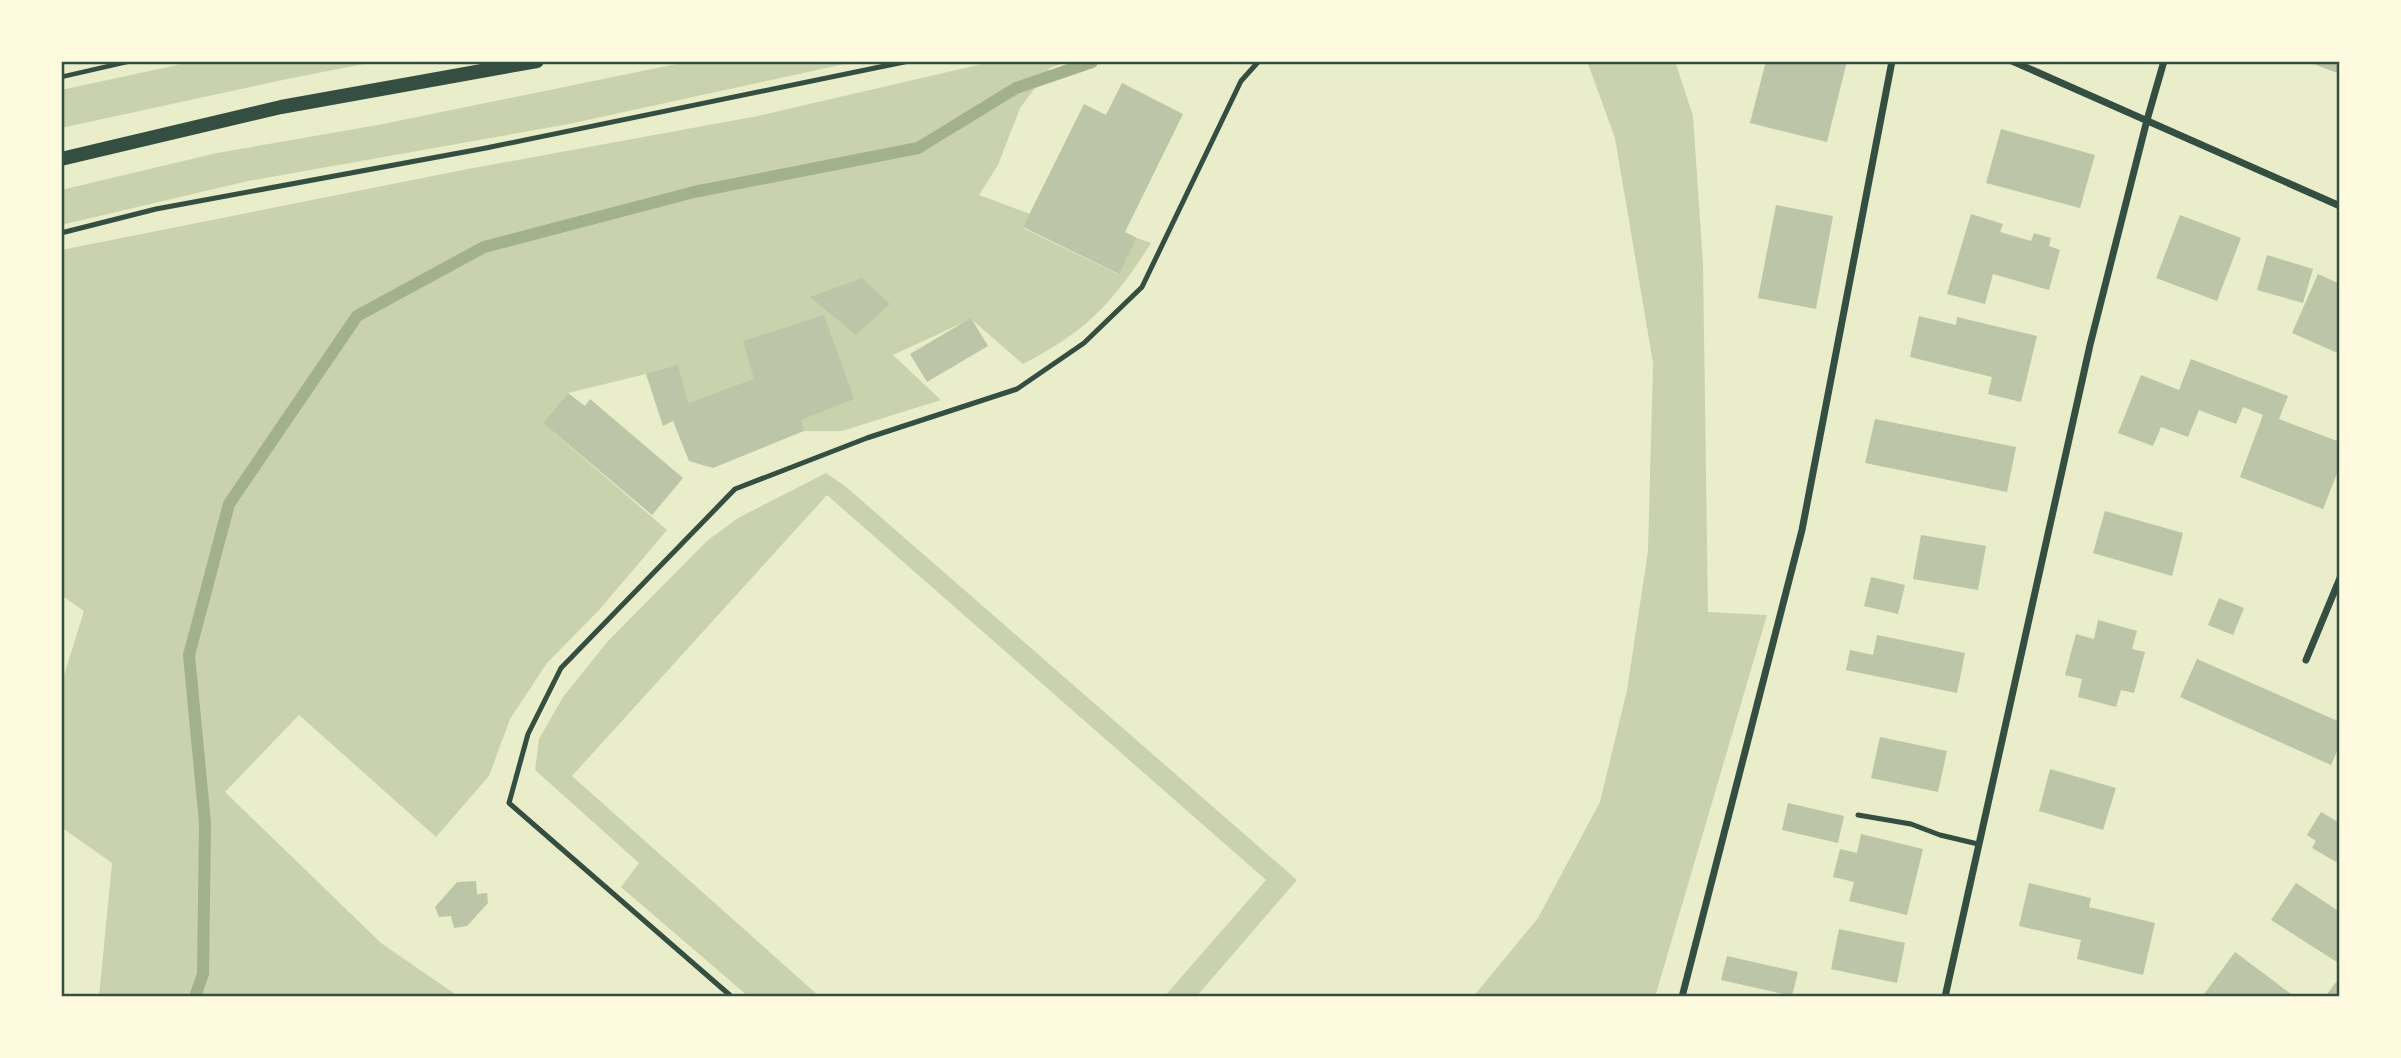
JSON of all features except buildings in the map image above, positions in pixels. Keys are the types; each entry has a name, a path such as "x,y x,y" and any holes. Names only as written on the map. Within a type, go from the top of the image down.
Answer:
{"main road":[{"path":"61,159 281,107 537,61"}],"street":[{"path":"1682,997 1802,530 1892,61"},
{"path":"2012,61 2340,206"},
{"path":"1945,997 2090,345 2164,61"},
{"path":"2306,660 2340,578"}],"lane":[{"path":"61,233 156,209 486,148 909,61"},
{"path":"732,997 509,803 528,733 561,668 735,489 867,438 1017,388 1084,343 1142,287 1241,81 1259,61"},
{"path":"1858,816 1911,824 1940,835 1978,844"}],"path":[{"path":"61,77 131,61"}],"green space":[{"path":"196,61 379,61 61,128 61,90"},
{"path":"691,61 858,61 569,124 248,181 61,225 61,190 217,153 378,125"},
{"path":"995,61 1069,61 1050,68 1020,108 998,165 979,195 1030,214 1023,228 1118,274 1137,238 1151,243 1124,283 1097,314 1065,340 1023,364 971,319 893,355 941,400 842,431 804,431 800,420 687,416 646,374 568,393 543,423 667,530 600,609 547,663 510,719 489,776 436,837 299,715 225,792 381,943 455,994 452,997 99,997 112,863 61,827 61,685 84,611 61,595 61,250 468,169 758,116"},
{"path":"1587,61 1675,61 1693,116 1703,264 1708,612 1767,615 1655,997 1473,997 1538,918 1600,802 1627,690 1648,551 1653,363 1615,138"},
{"path":"826,473 845,486 1297,880 1196,997 1164,997 1266,880 827,495 572,776 820,997 749,997 621,887 639,863 535,770 539,739 563,697 608,641 707,541 738,518"}],"waterway":[{"path":"195,997 203,974 205,823 189,655 229,504 357,316 484,247 694,192 918,148 1016,88 1092,62"}]}
